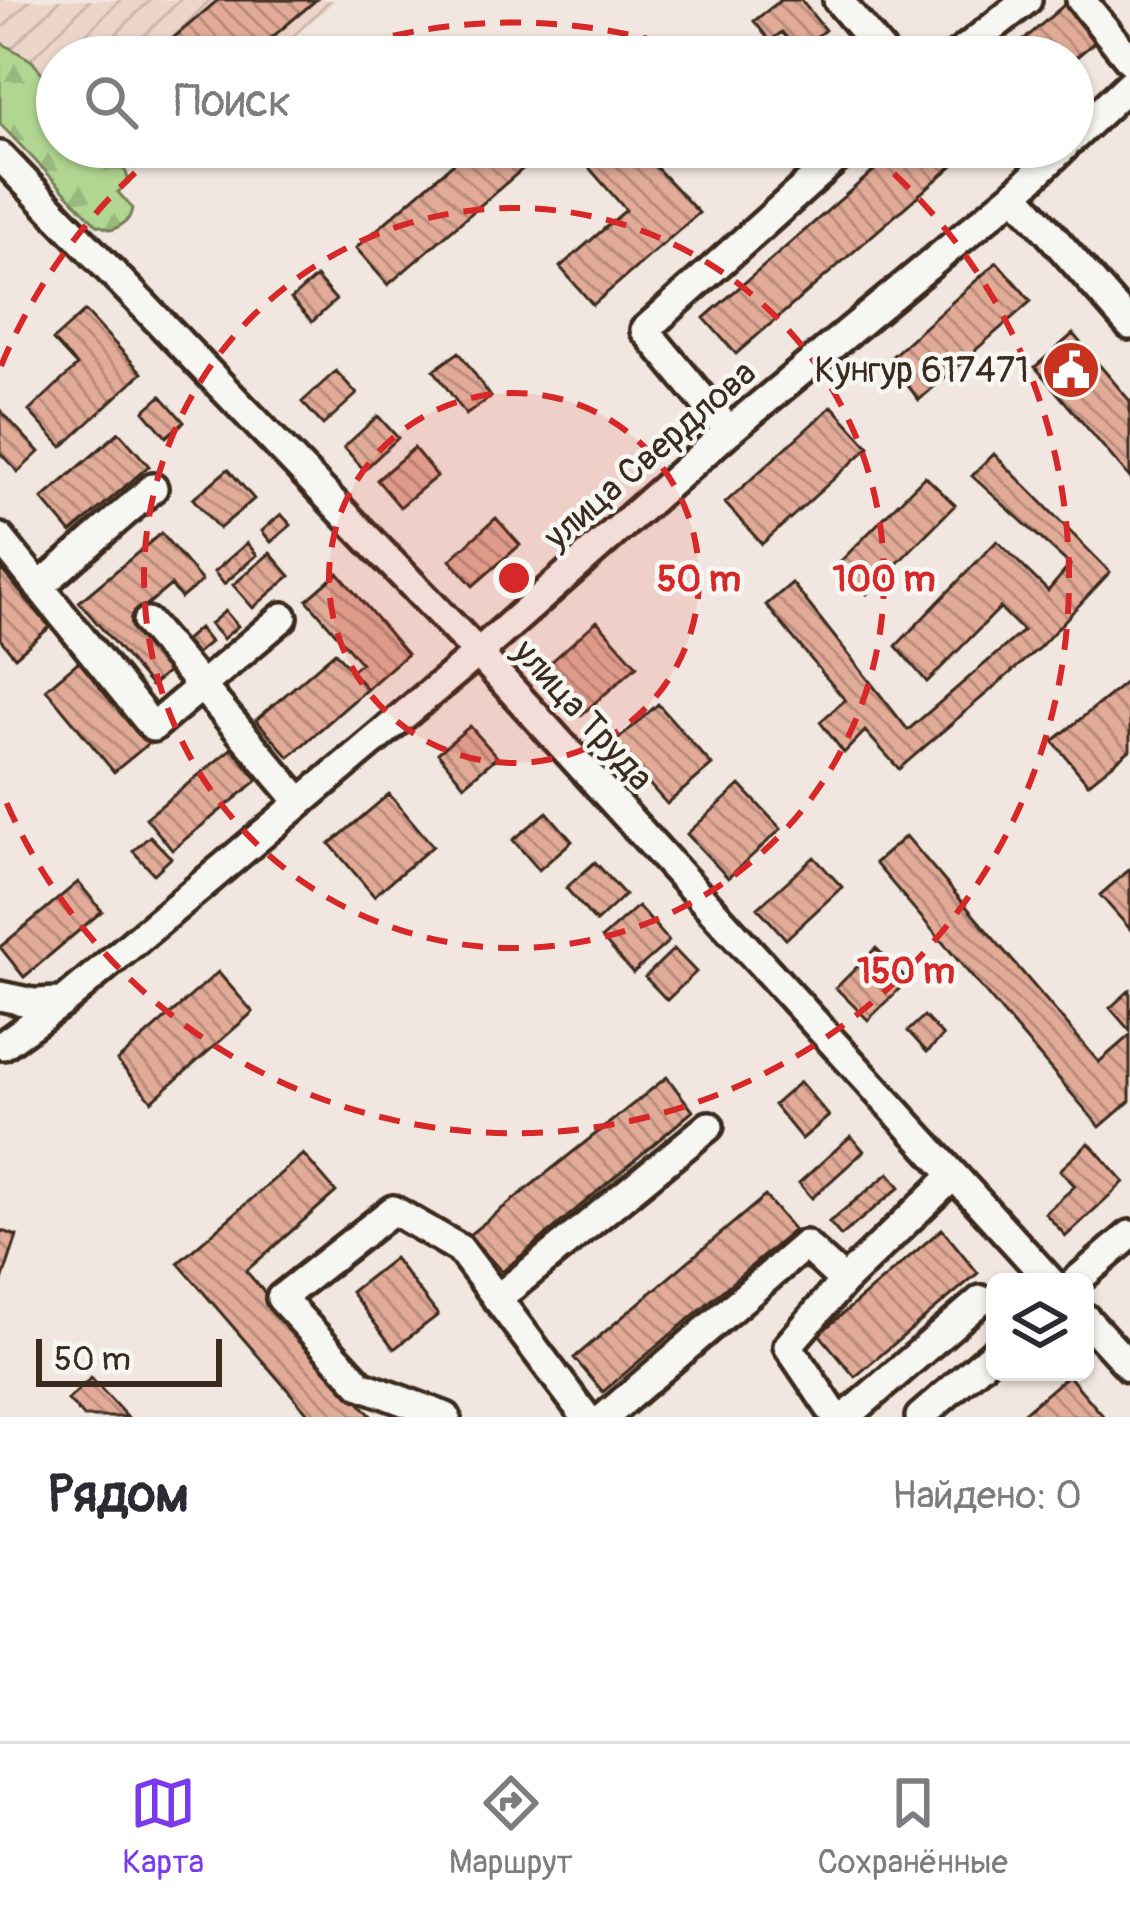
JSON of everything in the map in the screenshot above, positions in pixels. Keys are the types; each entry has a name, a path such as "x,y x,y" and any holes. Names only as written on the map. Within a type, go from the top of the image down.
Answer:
{"street":[{"path":"838,0 868,36"},
{"path":"982,36 1027,0"},
{"path":"1082,0 1130,61"},
{"path":"1094,118 1130,84"},
{"name":"улица Труда","path":"0,157 478,653 1044,1273"},
{"path":"729,431 645,330 826,168"},
{"name":"улица Свердлова","path":"2,1047 63,1003 478,653 729,431 1042,168"},
{"path":"1015,194 1130,325"},
{"path":"39,587 153,488"},
{"path":"0,538 153,727 284,616"},
{"path":"147,622 300,802"},
{"path":"0,996 63,1003"},
{"path":"0,1007 2,1047"},
{"path":"497,1299 709,1126"},
{"path":"836,1417 788,1346 844,1281 953,1176"},
{"path":"446,1417 362,1385 281,1298 393,1210 460,1249 586,1417"},
{"path":"1086,1273 1130,1235"},
{"path":"605,1417 805,1245 844,1281"},
{"path":"846,1417 981,1300"},
{"path":"1094,1328 1130,1367"},
{"path":"920,1417 986,1360"}],"shaded area":[{"path":"0,0 336,0 295,36 36,36 36,66 0,42"}],"green space":[{"path":"0,42 36,66 36,161 0,124"},
{"path":"42,168 123,168 129,182 118,192 132,208 130,216 112,230 97,225"}],"building":[{"path":"218,0 316,0 274,36 176,36"},
{"path":"781,0 801,0 825,30 817,36 782,32 766,36 754,21"},
{"path":"1065,4 1093,36 1028,36"},
{"path":"448,168 524,168 388,285 356,248"},
{"path":"589,168 657,168 699,213 593,305 560,267 626,210"},
{"path":"877,168 950,168 736,354 704,318"},
{"path":"997,262 1031,301 919,400 888,360"},
{"path":"316,277 336,300 312,322 291,299"},
{"path":"85,311 142,373 62,447 29,411 77,366 53,340"},
{"path":"1073,334 1130,401 1130,478 1035,367"},
{"path":"459,352 491,397 466,415 434,370"},
{"path":"336,371 357,394 323,425 302,402"},
{"path":"161,396 184,422 166,437 144,411"},
{"path":"832,406 869,447 762,544 725,503"},
{"path":"0,410 39,452 18,472 0,453"},
{"path":"378,416 398,438 364,470 344,447"},
{"path":"119,432 149,466 71,533 42,499"},
{"path":"414,448 437,476 400,507 377,480"},
{"path":"994,454 1110,572 1039,648 899,769 865,731 844,753 820,722 845,700 766,605 792,583 908,730 1023,631 1000,608 927,682 896,646 997,541 1048,591 1070,565 972,476"},
{"path":"228,469 254,499 219,529 193,499"},
{"path":"925,476 955,505 867,594 837,565"},
{"path":"281,514 291,525 271,542 262,531"},
{"path":"496,518 520,545 473,586 450,560"},
{"path":"161,533 202,581 181,598 171,585 131,618 173,668 151,686 79,602"},
{"path":"247,543 257,555 224,584 214,572"},
{"path":"270,553 290,576 253,608 233,585"},
{"path":"0,568 50,627 15,657 0,639"},
{"path":"338,573 407,654 367,689 351,671 361,663 307,600"},
{"path":"225,611 238,626 223,639 210,624"},
{"path":"597,621 637,666 580,716 540,672"},
{"path":"199,628 210,642 188,661 176,648"},
{"path":"335,652 367,689 289,757 256,720"},
{"path":"79,661 148,744 114,772 46,689"},
{"path":"1130,679 1130,750 1088,784 1053,741"},
{"path":"658,704 712,765 667,804 613,744"},
{"path":"470,726 497,757 464,785 438,753"},
{"path":"232,748 258,780 172,850 146,818"},
{"path":"740,785 781,829 728,878 687,834"},
{"path":"389,794 433,846 374,896 330,844"},
{"path":"547,812 572,841 539,870 513,840"},
{"path":"150,836 171,858 154,874 133,851"},
{"path":"906,836 1099,1062 1130,1035 1130,1101 1100,1127 875,863"},
{"path":"814,857 842,887 786,939 758,908"},
{"path":"595,862 625,895 596,922 566,888"},
{"path":"1130,869 1130,929 1100,895"},
{"path":"78,882 102,911 24,977 0,947"},
{"path":"638,906 669,941 633,973 602,938"},
{"path":"876,948 908,980 868,1020 836,988"},
{"path":"674,949 696,972 667,1000 645,977"},
{"path":"218,972 253,1012 152,1101 117,1061"},
{"path":"1130,990 1130,1031 1110,1008"},
{"path":"924,1016 943,1036 927,1052 908,1031"},
{"path":"667,1077 693,1111 502,1272 469,1235"},
{"path":"800,1082 829,1116 802,1139 774,1105"},
{"path":"851,1136 864,1151 812,1198 799,1183"},
{"path":"1089,1143 1124,1182 1066,1236 1045,1213 1075,1186 1060,1170"},
{"path":"303,1154 336,1192 246,1271 372,1417 311,1417 178,1263"},
{"path":"889,1173 900,1187 841,1236 829,1222"},
{"path":"765,1196 794,1230 603,1392 574,1358"},
{"path":"942,1229 978,1273 855,1377 819,1334"},
{"path":"0,1230 17,1236 0,1287"},
{"path":"394,1258 438,1315 394,1349 351,1292"},
{"path":"91,1378 127,1417 84,1417 68,1400"},
{"path":"1061,1381 1073,1381 1104,1417 1019,1417"}],"place":[{"name":"Кунгур 617471","path":"1071,370"}]}
